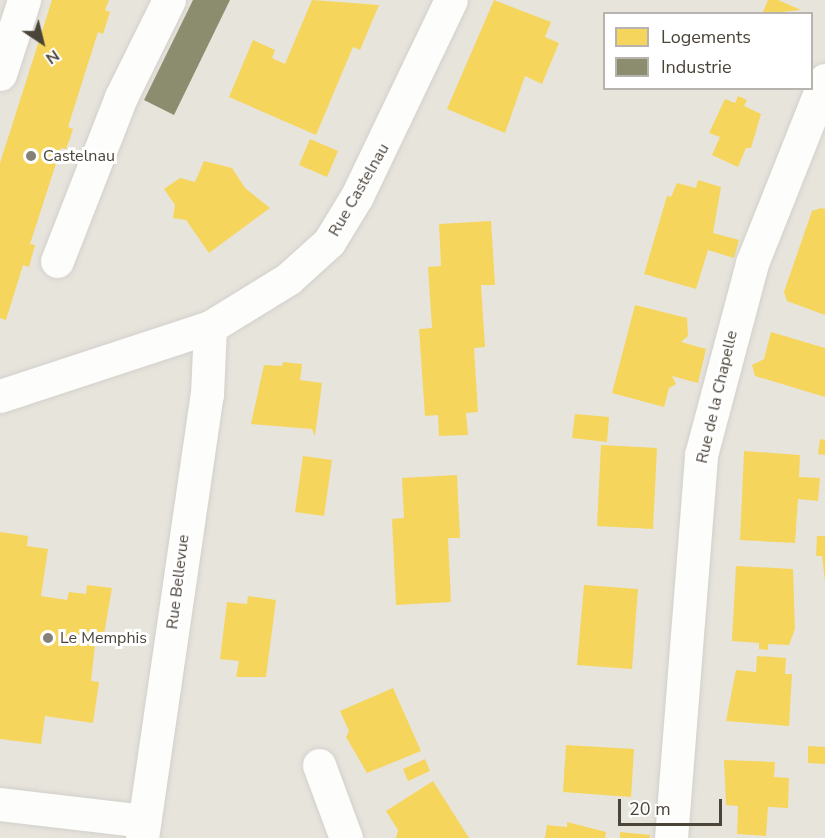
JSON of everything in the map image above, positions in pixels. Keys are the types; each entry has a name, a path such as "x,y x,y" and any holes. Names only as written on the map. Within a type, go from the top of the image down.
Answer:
{"street":[{"path":"0,74 24,0"},
{"path":"57,261 121,97 169,0"},
{"name":"Rue Castelnau","path":"0,396 210,327 288,279 329,242 387,143 451,0"},
{"name":"Rue de la Chapelle","path":"671,838 701,455 752,263 825,80"},
{"name":"Rue Bellevue","path":"143,829 200,415 207,395 210,327"},
{"path":"319,765 346,838"},
{"path":"0,804 143,829"}],"shaded area":[{"path":"0,0 825,0 825,838 0,838"},
{"path":"175,675 185,677 168,800 159,799"}],"building: Logements":[{"name":"Castelnau","path":"52,0 109,0 105,10 110,12 103,34 98,32 68,127 73,129 66,149 61,148 30,244 35,245 29,267 23,265 6,320 0,318 0,163"},
{"path":"312,0 379,5 360,50 353,47 316,135 229,97 253,40 275,50 272,58 285,64"},
{"path":"494,0 551,22 545,37 559,43 542,84 525,76 505,133 447,109"},
{"path":"768,0 778,0 801,10 782,12 763,12"},
{"path":"738,96 747,100 744,106 761,114 751,148 746,148 738,167 712,155 720,137 709,133 725,99 735,103"},
{"path":"310,139 338,151 327,177 299,165"},
{"path":"204,161 232,168 245,188 270,208 209,253 186,220 173,218 175,205 164,189 180,178 195,182"},
{"path":"698,180 721,187 713,233 739,240 734,258 708,250 696,289 644,274 667,196 671,197 677,183 696,188"},
{"path":"825,209 825,315 787,301 784,292 812,211"},
{"path":"491,221 495,285 481,285 485,347 474,348 478,412 466,413 468,435 439,436 438,415 425,416 419,329 432,328 428,267 441,266 439,224"},
{"path":"635,305 687,318 688,336 681,342 706,349 698,383 672,376 676,384 669,388 664,407 612,393"},
{"path":"771,332 825,348 825,397 755,376 752,365 764,359"},
{"path":"283,362 302,364 300,380 322,383 315,436 312,429 251,424 264,365 282,366"},
{"path":"575,414 609,417 607,442 572,438"},
{"path":"820,439 825,440 825,455 818,454"},
{"path":"601,445 657,448 653,529 597,526"},
{"path":"744,451 800,455 799,477 820,478 818,501 798,499 795,543 740,540"},
{"path":"303,456 332,460 324,516 295,512"},
{"path":"457,475 460,538 448,538 451,602 396,605 392,519 404,518 402,478"},
{"name":"Le Memphis","path":"0,532 28,536 27,546 48,549 41,596 67,600 69,592 86,594 87,585 112,588 102,646 95,645 91,681 99,682 93,723 45,716 41,744 0,739"},
{"path":"817,536 825,536 825,581 822,556 816,556"},
{"path":"736,566 793,569 795,629 789,645 768,644 768,650 759,649 759,643 732,641"},
{"path":"584,585 638,589 632,669 577,665"},
{"path":"248,596 276,600 266,677 236,677 239,661 220,659 227,602 247,604"},
{"path":"757,656 786,658 785,674 792,674 789,726 726,721 736,670 756,672"},
{"path":"393,688 421,751 367,773 346,737 349,731 340,711"},
{"path":"566,745 634,749 631,797 563,792"},
{"path":"808,746 825,747 825,764 808,763"},
{"path":"425,759 430,771 408,781 403,769"},
{"path":"724,760 775,762 774,777 789,778 788,808 768,807 766,836 737,834 738,806 726,805"},
{"path":"433,781 469,838 396,838 398,830 386,811"},
{"path":"567,822 606,832 605,838 545,838 547,825 567,827"},
{"path":"620,832 650,835 650,838 620,838"}],"building: Industrie":[{"path":"193,0 230,0 174,115 144,100"}],"place":[{"name":"Castelnau","path":"31,156"},
{"name":"Le Memphis","path":"48,638"}]}
